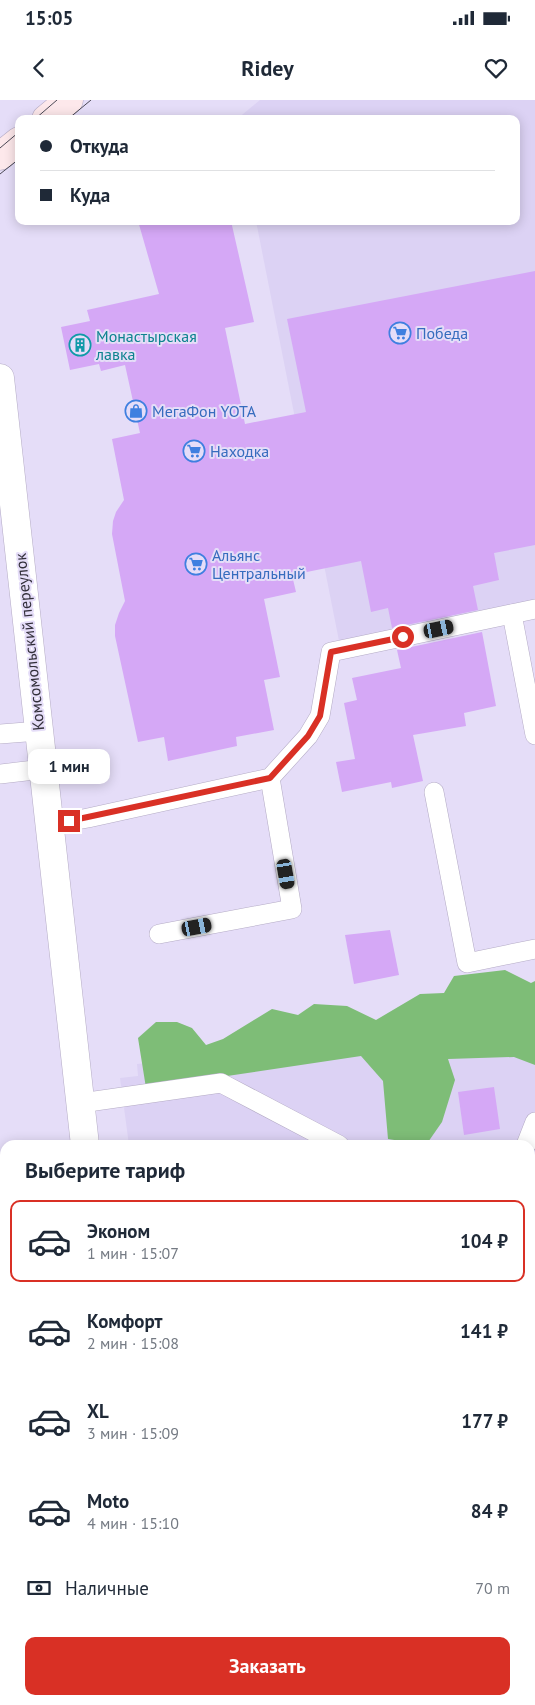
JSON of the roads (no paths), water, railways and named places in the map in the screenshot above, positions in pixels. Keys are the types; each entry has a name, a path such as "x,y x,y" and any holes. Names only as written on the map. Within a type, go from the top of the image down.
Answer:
{"street":[{"path":"51,115 69,100"},
{"path":"0,156 15,144"},
{"name":"Комсомольский переулок","path":"0,378 8,516 39,731 85,1140"}],"lane":[{"path":"49,825 270,778 308,736 320,716 331,652 535,610"},
{"path":"512,614 535,735"},
{"path":"0,734 39,731"},
{"path":"0,774 43,769"},
{"path":"159,934 292,909 270,778"},
{"path":"434,792 467,963 535,949"},
{"path":"81,1103 221,1083 329,1140"},
{"path":"528,1140 535,1122"}],"tram line":[{"path":"40,115 57,100"},
{"path":"73,115 91,100"},
{"path":"0,148 15,135"},
{"path":"0,174 15,162"}],"place":[{"name":"Победа","path":"400,333"},
{"name":"Монастырская лавка","path":"80,345"},
{"name":"МегаФон YOTA","path":"136,411"},
{"name":"Находка","path":"194,451"},
{"name":"Альянс Центральный","path":"196,564"}]}
